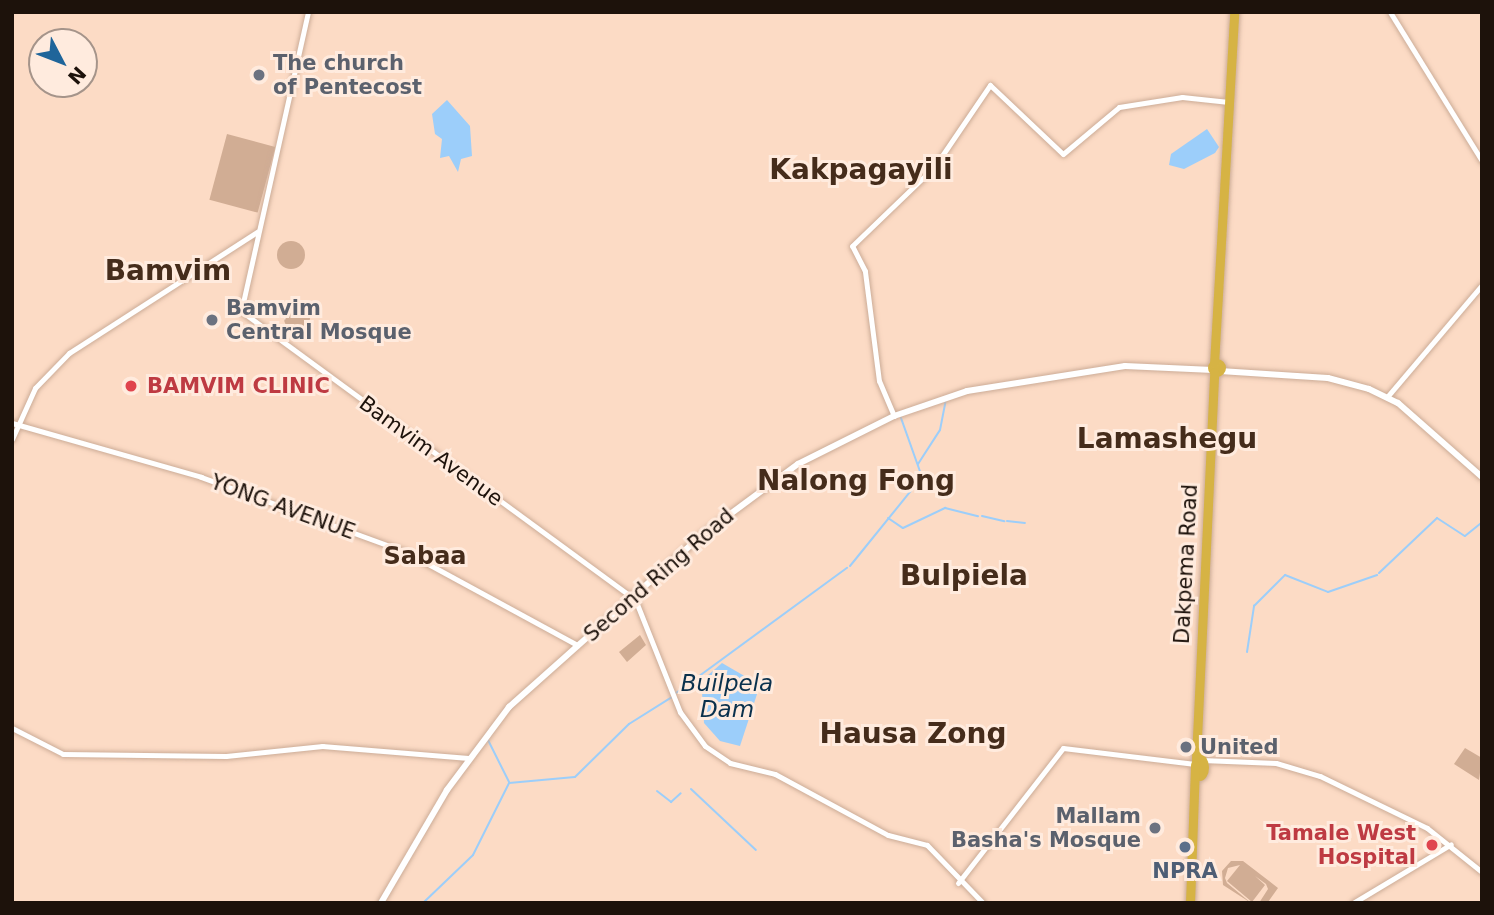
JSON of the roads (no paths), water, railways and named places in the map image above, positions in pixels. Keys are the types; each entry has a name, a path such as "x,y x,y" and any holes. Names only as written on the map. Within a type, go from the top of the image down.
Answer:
{"highway":[{"name":"Dakpema Road","path":"1192,903 1234,12"}],"main road":[{"name":"Second Ring Road","path":"380,903 469,758 509,707 632,596 775,480 894,416 1007,383 1125,366 1217,368 1328,378 1387,397"},
{"path":"1387,397 1482,477"}],"street":[{"name":"Bamvim Avenue","path":"308,12 241,311 632,596"},
{"path":"1390,12 1482,161"},
{"path":"894,416 880,381 865,271 852,246 935,166 990,85 1063,154 1119,107 1182,97 1229,102"},
{"path":"12,439 15,424 35,388 69,354 257,232"},
{"path":"1387,397 1482,285"},
{"name":"YONG AVENUE","path":"15,424 201,477 406,552 577,645"},
{"path":"632,596 644,611 673,696 692,733 728,762 771,773 875,830 927,845 958,883 983,903"},
{"path":"12,728 63,754 216,757 322,746 469,758"},
{"path":"958,883 1063,748 1199,762 1276,763 1306,771 1394,809 1451,844 1482,873"},
{"path":"1353,903 1451,844"}],"water":[{"path":"447,100 470,126 472,156 461,159 458,172 449,156 440,158 442,139 435,134 432,114"},
{"path":"1207,129 1219,147 1215,153 1184,169 1169,165 1171,154"},
{"name":"Builpela Dam","path":"722,663 760,685 740,746 720,741 704,723 702,692 707,676"}],"waterway":[{"path":"918,464 940,430 946,400"},
{"path":"850,566 922,477 901,418"},
{"path":"888,518 903,528 945,508 978,516"},
{"path":"982,516 1004,521"},
{"path":"1379,573 1437,518 1465,536 1482,522"},
{"path":"1007,521 1025,523"},
{"path":"676,693 847,568"},
{"path":"1247,652 1254,606 1285,575 1328,592 1377,575"},
{"path":"423,903 473,855 509,783 575,777 629,724 672,697"},
{"path":"487,738 509,782"},
{"path":"691,789 756,850"},
{"path":"657,791 671,802 681,793"}],"place":[{"name":"The church of Pentecost","path":"259,75"},
{"name":"Bamvim Central Mosque","path":"212,320"},
{"name":"BAMVIM CLINIC","path":"131,386"},
{"name":"United","path":"1186,747"},
{"name":"Mallam Basha's Mosque","path":"1155,828"},
{"name":"Tamale West Hospital","path":"1432,845"},
{"name":"NPRA","path":"1185,847"}],"district":[{"name":"Kakpagayili","path":"861,170"},
{"name":"Bamvim","path":"168,271"},
{"name":"Lamashegu","path":"1167,439"},
{"name":"Nalong Fong","path":"856,481"},
{"name":"Sabaa","path":"425,557"},
{"name":"Bulpiela","path":"964,576"},
{"name":"Hausa Zong","path":"913,734"}]}
